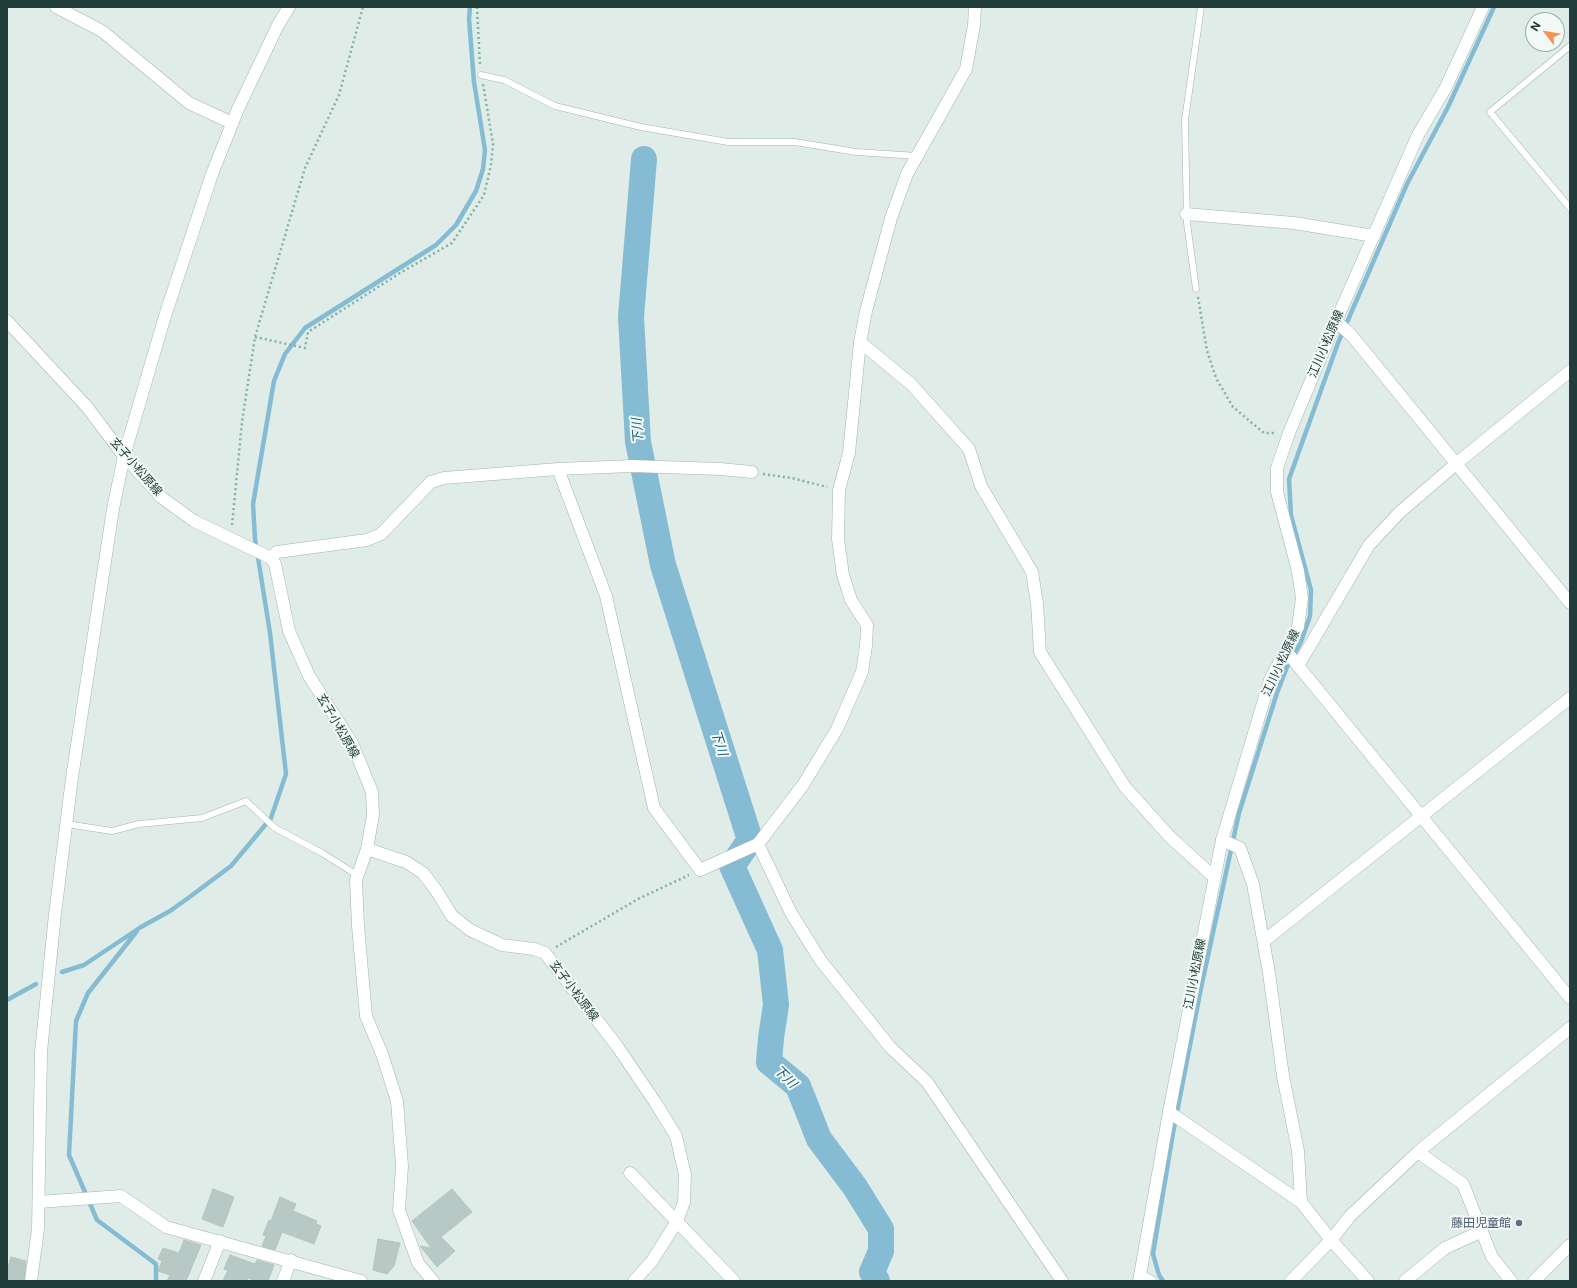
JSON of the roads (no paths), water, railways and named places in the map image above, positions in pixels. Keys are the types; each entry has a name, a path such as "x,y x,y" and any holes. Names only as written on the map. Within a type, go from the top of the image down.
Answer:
{"street":[{"path":"56,7 102,30 189,103 232,124"},
{"path":"31,1281 38,1229 41,1052 66,824 110,524 124,456 167,308 212,174 232,124 278,25 289,7"},
{"path":"558,469 606,596 654,808 700,870 758,844 804,785 837,729 862,672 866,646 866,625 851,600 843,575 838,539 839,490 849,453 860,342 866,311 891,218 908,174 966,69 974,24 975,7"},
{"name":"江川小松原線","path":"1143,1279 1169,1112 1222,840 1268,687 1298,627 1302,598 1298,571 1277,492 1276,468 1288,433 1418,135 1446,87 1483,7"},
{"path":"1186,214 1294,223 1374,236"},
{"name":"玄子小松原線","path":"7,321 87,407 124,456 161,497 194,521 271,558 275,564 290,631 309,676 352,743 372,792 373,816 367,849 406,862 423,873 436,890 452,916 470,930 502,945 534,949 545,953 617,1046 655,1102 676,1136 685,1175 684,1202 677,1221 652,1260 634,1281"},
{"path":"1336,321 1352,336 1570,603"},
{"path":"860,342 911,384 970,450 981,486 1032,572 1037,603 1040,652 1125,787 1170,837 1214,877"},
{"path":"1298,666 1369,545 1400,512 1456,463 1570,371"},
{"path":"271,558 277,552 367,540 381,534 431,482 444,478 558,469 632,466 720,469 752,472"},
{"path":"1286,651 1570,998"},
{"path":"1264,941 1570,698"},
{"path":"1222,840 1240,848 1253,884 1264,941 1282,1076 1298,1152 1301,1202"},
{"path":"758,844 791,913 821,961 890,1047 927,1082 1062,1281"},
{"path":"367,849 356,880 358,926 366,1016 382,1054 397,1101 402,1166 399,1210 418,1263 433,1281"},
{"path":"1291,1281 1331,1240 1350,1216 1418,1152 1570,1028"},
{"path":"1169,1112 1301,1202 1331,1240 1368,1281"},
{"path":"1418,1152 1463,1184 1492,1257 1511,1281"},
{"path":"630,1173 734,1281"},
{"path":"39,1202 122,1196 166,1227 291,1260 360,1281"},
{"path":"1405,1281 1445,1248 1482,1231"},
{"path":"204,1281 220,1241"},
{"path":"1534,1281 1570,1245"},
{"path":"283,1281 291,1260"}],"lane":[{"path":"1196,289 1186,214 1185,120 1201,7"},
{"path":"1570,46 1490,112 1570,208"},
{"path":"481,75 504,80 555,106 641,127 728,142 795,142 856,152 919,156"},
{"path":"66,824 112,831 139,824 202,818 246,800 275,828 322,853 357,875"}],"waterway":[{"path":"62,972 84,965 141,927 170,911 191,896 231,866 271,818 286,774 270,633 255,539 253,504 274,381 285,354 305,328 436,245 456,225 476,191 483,169 485,150 474,82 469,19 470,7"},
{"path":"1163,1281 1159,1275 1153,1254 1173,1133 1201,988 1239,813 1277,693 1287,667 1301,642 1310,616 1311,590 1291,515 1289,479 1338,343 1407,184 1448,107 1494,7"},
{"name":"下川","path":"644,159 631,317 638,442 663,565 750,840 732,866 770,950 776,1005 769,1062 798,1086 819,1139 855,1187 881,1229 881,1251 872,1272 877,1281"},
{"path":"137,931 88,993 76,1021 69,1155 97,1220 156,1264 156,1281"},
{"path":"7,1000 36,984"}],"place":[{"name":"藤田児童館","path":"1519,1223"}]}
